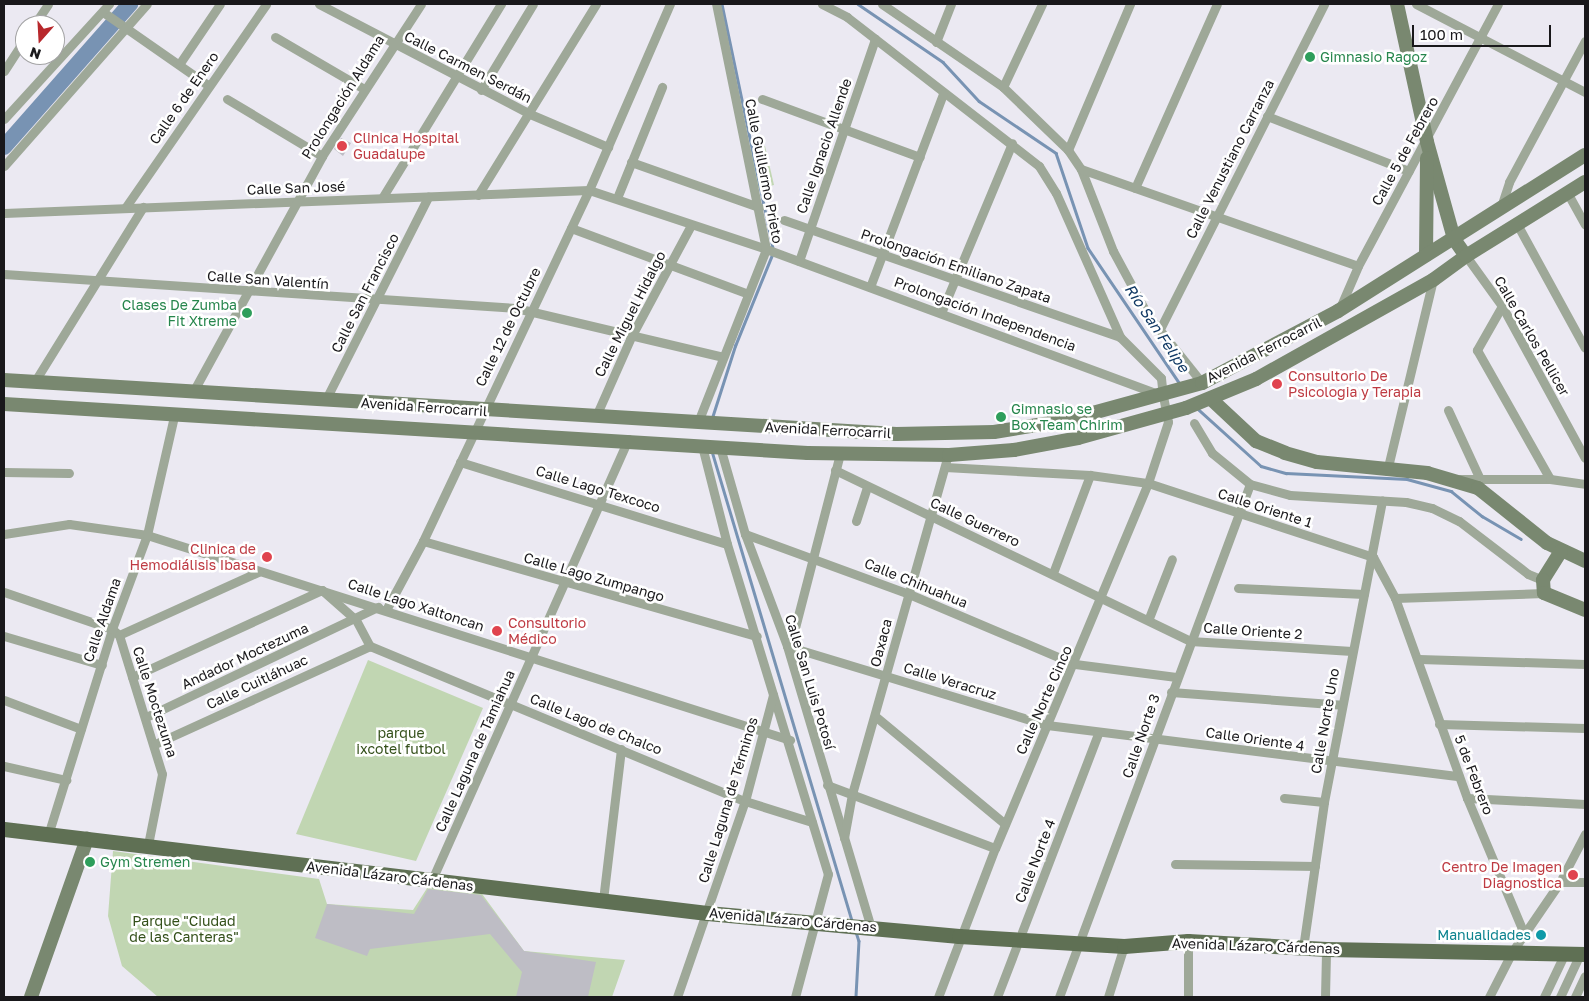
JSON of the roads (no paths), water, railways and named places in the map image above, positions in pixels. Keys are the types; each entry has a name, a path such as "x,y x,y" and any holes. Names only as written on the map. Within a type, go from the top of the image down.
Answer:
{"main road":[{"path":"1397,4 1427,142 1454,239 1466,256"},
{"path":"1426,255 1427,142"},
{"name":"Avenida Ferrocarril","path":"4,380 482,411 896,434 994,432 1067,420 1197,384 1338,312 1585,155"},
{"name":"Avenida Ferrocarril","path":"4,404 175,412 472,432 628,439 947,461 1014,450 1169,413 1206,401 1256,379 1433,280 1466,256 1585,182"},
{"path":"1206,401 1256,441 1317,462 1387,471 1420,472 1478,488 1561,551 1585,561"},
{"path":"1561,551 1544,586 1585,610"},
{"name":"Avenida Lázaro Cárdenas","path":"4,829 148,845 431,882 707,913 959,936 1124,946 1188,941 1303,948 1583,954"},
{"path":"31,997 87,839"}],"street":[{"path":"41,15 48,4"},
{"path":"4,119 106,14 110,4"},
{"path":"4,166 122,27 147,4"},
{"path":"180,63 220,4"},
{"name":"Calle 6 de Enero","path":"125,208 266,4"},
{"name":"Calle Carmen Serdán","path":"320,4 456,78 530,114 608,147"},
{"name":"Prolongación Aldama","path":"193,392 322,156 392,44 421,4"},
{"path":"382,198 501,4"},
{"path":"481,90 533,4"},
{"path":"478,195 530,114 596,4"},
{"name":"Calle 12 de Octubre","path":"382,608 423,541 472,432 589,190 670,4"},
{"name":"Calle Guillermo Prieto","path":"707,423 723,357 748,294 772,251 759,207 716,4"},
{"path":"822,4 876,39 944,94 1012,143 1039,166 1056,193 1120,337 1161,378 1169,393 1169,413"},
{"path":"882,4 1003,87 1068,150 1081,169 1113,252 1147,314 1161,327 1197,384"},
{"path":"936,42 950,4"},
{"path":"1003,87 1042,4"},
{"path":"1068,150 1130,4"},
{"path":"1135,188 1217,4"},
{"name":"Calle Venustiano Carranza","path":"1161,327 1324,4"},
{"path":"1416,4 1481,35 1585,92"},
{"name":"Calle 5 de Febrero","path":"1338,312 1358,266 1409,171 1427,142 1498,4"},
{"path":"106,14 122,27 180,63 208,86"},
{"path":"276,37 364,89"},
{"name":"Calle Ignacio Allende","path":"799,261 876,39"},
{"path":"1501,207 1509,182 1585,41"},
{"path":"4,71 15,54"},
{"path":"617,198 662,87"},
{"path":"870,287 944,94"},
{"path":"227,99 322,156"},
{"path":"762,99 920,157"},
{"path":"1267,116 1409,171"},
{"path":"941,313 957,280 1012,143"},
{"path":"631,162 759,207"},
{"path":"1081,169 1358,266"},
{"name":"Calle San José","path":"4,213 589,190"},
{"name":"Prolongación Independencia","path":"589,190 772,251 1169,393"},
{"path":"1568,194 1585,225"},
{"name":"Calle San Francisco","path":"325,401 379,300 428,197"},
{"path":"35,381 99,283 143,207"},
{"name":"Prolongación Emiliano Zapata","path":"784,220 882,256 1120,337"},
{"path":"1516,224 1585,348"},
{"name":"Calle Miguel Hidalgo","path":"596,416 631,337 690,225"},
{"path":"571,228 748,294"},
{"name":"Calle Carlos Pellicer","path":"1466,256 1502,306 1585,458"},
{"name":"Calle San Valentín","path":"4,274 99,283 379,300 530,312 723,357"},
{"path":"1387,471 1433,280"},
{"path":"1502,306 1477,350 1550,479"},
{"path":"1448,410 1478,478"},
{"name":"Calle Aldama","path":"48,834 102,665 116,632 146,535 175,412"},
{"name":"Calle Norte Cinco","path":"938,997 959,936 995,848 1104,597 1148,483 1169,413"},
{"path":"1194,423 1212,453 1250,484 1290,495 1406,502 1441,512 1459,521 1544,586"},
{"name":"Calle Laguna de Tamiahua","path":"431,882 628,439"},
{"path":"712,446 727,544 790,740 828,874 826,892 814,923 794,997"},
{"name":"Calle San Luis Potosí","path":"712,446 788,646 844,839 860,926"},
{"path":"788,646 840,453"},
{"name":"Calle Oriente 1","path":"947,461 1090,475 1148,483 1373,557"},
{"name":"Oaxaca","path":"844,839 852,794 909,594 929,516 947,461"},
{"name":"Calle Lago Texcoco","path":"460,462 599,503 727,544"},
{"name":"Calle Guerrero","path":"835,470 867,488 1104,597"},
{"path":"4,472 69,473"},
{"path":"1053,573 1090,475"},
{"path":"1454,480 1478,478 1550,479 1585,484"},
{"name":"Calle Norte 3","path":"1059,997 1155,740 1176,677 1250,484"},
{"path":"856,521 867,488"},
{"name":"Calle Norte Uno","path":"1303,948 1324,802 1352,651 1373,557 1382,501"},
{"path":"4,534 68,524 146,535"},
{"name":"Calle Chihuahua","path":"745,534 909,594 1075,664 1176,677"},
{"name":"Calle Lago Xaltoncan","path":"146,535 258,572 382,608 790,740"},
{"name":"Calle Lago Zumpango","path":"423,541 563,583 757,636"},
{"name":"5 de Febrero","path":"1373,557 1395,598 1419,659 1439,724 1467,798 1525,936"},
{"path":"1149,618 1172,559"},
{"path":"4,592 116,632 258,572"},
{"path":"1395,598 1544,586"},
{"path":"1238,588 1364,594"},
{"path":"132,677 322,590 356,620 370,646"},
{"name":"Calle Oriente 2","path":"1104,597 1149,618 1190,641 1352,651"},
{"path":"356,620 382,608"},
{"name":"Andador Moctezuma","path":"146,717 356,620"},
{"name":"Calle Moctezuma","path":"116,632 155,744 162,774 161,791 148,845"},
{"path":"4,636 102,665"},
{"name":"Calle Lago de Chalco","path":"370,646 745,801 812,822"},
{"name":"Calle Cuitláhuac","path":"155,744 370,646"},
{"name":"Calle Veracruz","path":"788,646 1047,725"},
{"path":"1419,659 1585,664"},
{"path":"1171,692 1342,704"},
{"name":"Calle Laguna de Términos","path":"677,997 745,801 766,731 774,694"},
{"path":"4,700 81,729"},
{"path":"875,716 1005,824"},
{"path":"1439,724 1585,728"},
{"name":"Calle Oriente 4","path":"1047,725 1098,734 1332,763 1459,776"},
{"name":"Calle Norte 4","path":"997,997 1098,734"},
{"path":"603,900 621,749"},
{"path":"4,766 66,780"},
{"path":"827,785 995,848"},
{"path":"1284,798 1324,802"},
{"path":"1467,798 1585,804"},
{"path":"1489,997 1512,952 1525,936 1560,882 1585,834"},
{"path":"1175,864 1315,866"},
{"path":"1560,882 1585,882"},
{"path":"1188,941 1188,997"},
{"path":"1108,997 1124,946"},
{"path":"1544,997 1565,953"},
{"path":"1325,997 1326,954"},
{"path":"1560,997 1583,954"},
{"path":"1575,997 1585,976"}],"waterway":[{"path":"4,147 130,4"},
{"path":"722,4 773,249"},
{"name":"Río San Felipe","path":"858,4 943,62 979,101 1056,153 1088,248 1180,384"},
{"path":"712,418 735,346 772,255"},
{"name":"Río San Felipe","path":"1198,409 1261,466 1286,473 1407,479 1451,491 1482,516 1521,539"},
{"path":"712,451 852,920"},
{"path":"856,932 859,941 856,997"}],"place":[{"name":"Gimnasio Ragoz","path":"1310,57"},
{"name":"Clinica Hospital Guadalupe","path":"342,146"},
{"name":"Clases De Zumba Fit Xtreme","path":"247,313"},
{"name":"Consultorio De Psicologia y Terapia","path":"1277,384"},
{"name":"Gimnasio se Box Team Chirim","path":"1001,417"},
{"name":"Clinica de Hemodiálisis Ibasa","path":"267,557"},
{"name":"Consultorio Médico","path":"497,631"},
{"name":"Gym Stremen","path":"90,862"},
{"name":"Centro De Imagen Diagnostica","path":"1573,875"},
{"name":"Manualidades","path":"1541,935"}],"park label":[{"name":"parque ixcotel futbol","path":"401,742"},
{"name":"Parque \"Ciudad de las Canteras\"","path":"184,930"}]}
